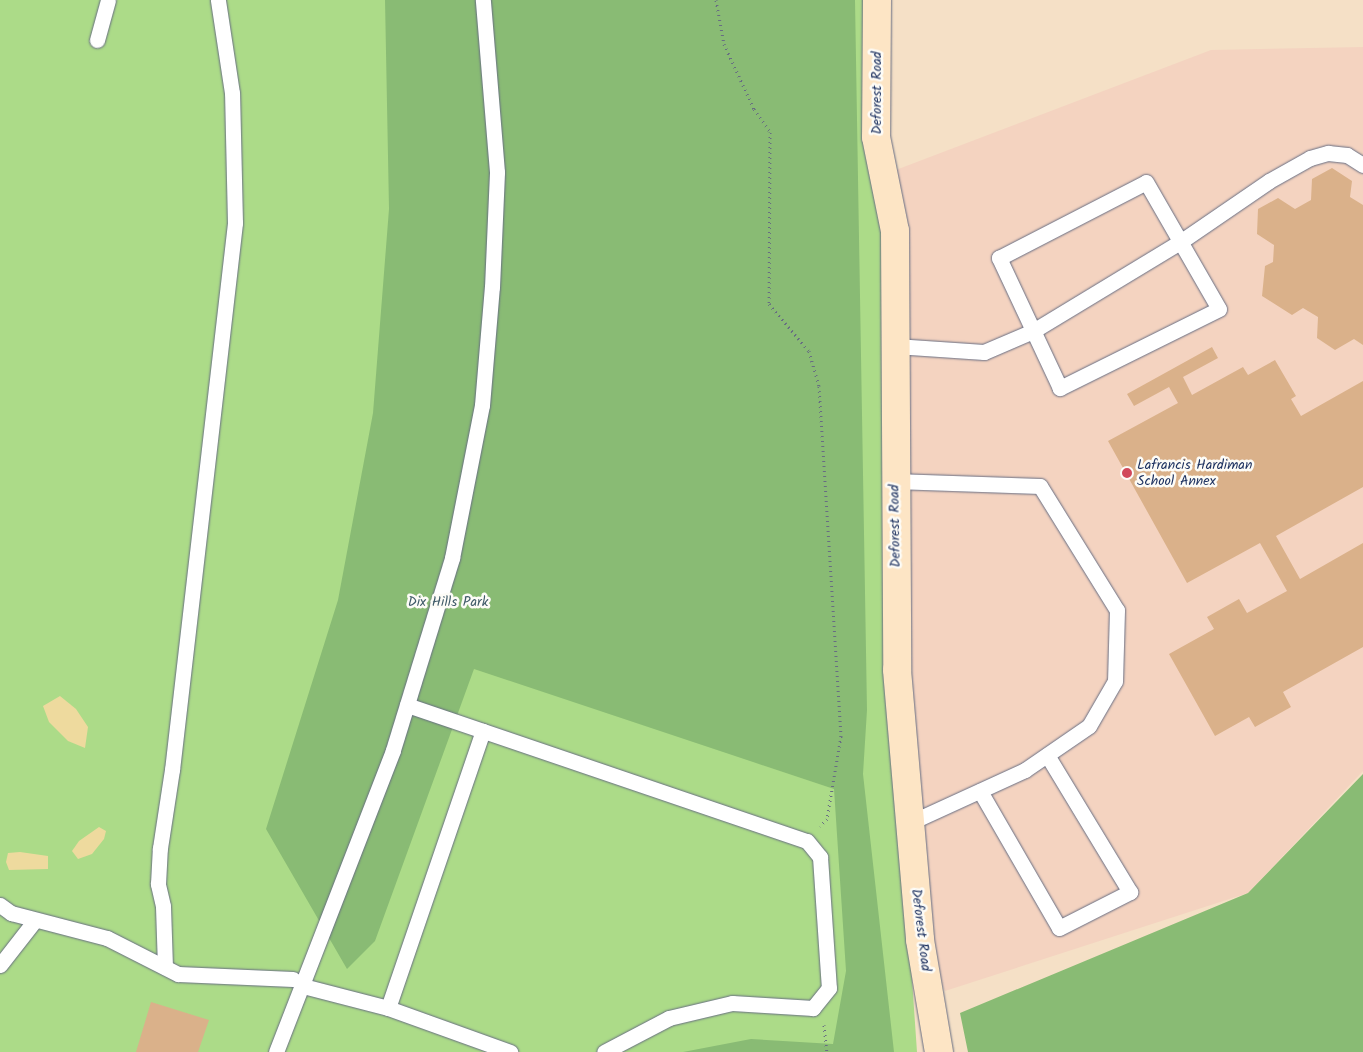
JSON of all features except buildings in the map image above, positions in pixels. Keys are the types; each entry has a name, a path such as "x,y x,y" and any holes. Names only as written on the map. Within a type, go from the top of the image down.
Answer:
{"street":[{"name":"Deforest Road","path":"877,0 876,137 895,231 894,481 897,670 920,940 939,1052"}],"lane":[{"path":"97,40 108,0"},
{"path":"165,967 164,906 158,884 160,848 172,770 235,223 232,93 218,0"},
{"path":"276,1052 298,982 393,750 452,558 482,405 497,172 483,0"},
{"path":"895,346 984,352 1033,331 1180,242 1268,181 1310,158 1328,153 1347,155 1363,165"},
{"path":"1146,182 1219,309 1060,388 1033,331 999,258 1146,182"},
{"path":"894,481 1040,486 1117,610 1115,681 1089,726 1025,770 909,823"},
{"path":"407,705 807,841 820,857 829,988 813,1008 732,1003 669,1018 604,1052"},
{"path":"388,1008 483,731"},
{"path":"980,791 1059,928 1130,892 1046,755"},
{"path":"0,905 11,913 107,938 178,974 298,982 388,1008 510,1052"},
{"path":"0,965 35,920"}],"path":[{"path":"716,0 724,44 754,109 770,132 769,304 809,351 819,386 841,736 827,819"}],"shaded area":[{"name":"Lafrancis Hardiman School Annex","path":"1363,47 1363,771 1248,893 945,991 908,921 880,176 1211,50"}],"green space":[{"name":"Dix Hills Park","path":"0,0 874,0 908,921 917,1052 0,1052"},
{"path":"385,0 855,0 867,710 863,774 894,1052 683,1052 751,1039 833,1044 846,971 834,789 474,669 375,941 347,969 266,829 338,600 373,413 389,209"},
{"path":"1363,774 1363,1052 968,1052 960,1013 1248,893"}],"sand":[{"path":"60,696 76,709 88,727 85,748 68,741 49,722 43,706"},
{"path":"99,827 106,831 104,839 92,854 78,859 72,851 79,841"},
{"path":"20,852 48,856 48,869 9,870 6,862 8,853"}],"place":[{"name":"Lafrancis Hardiman School Annex","path":"1127,473"}]}
